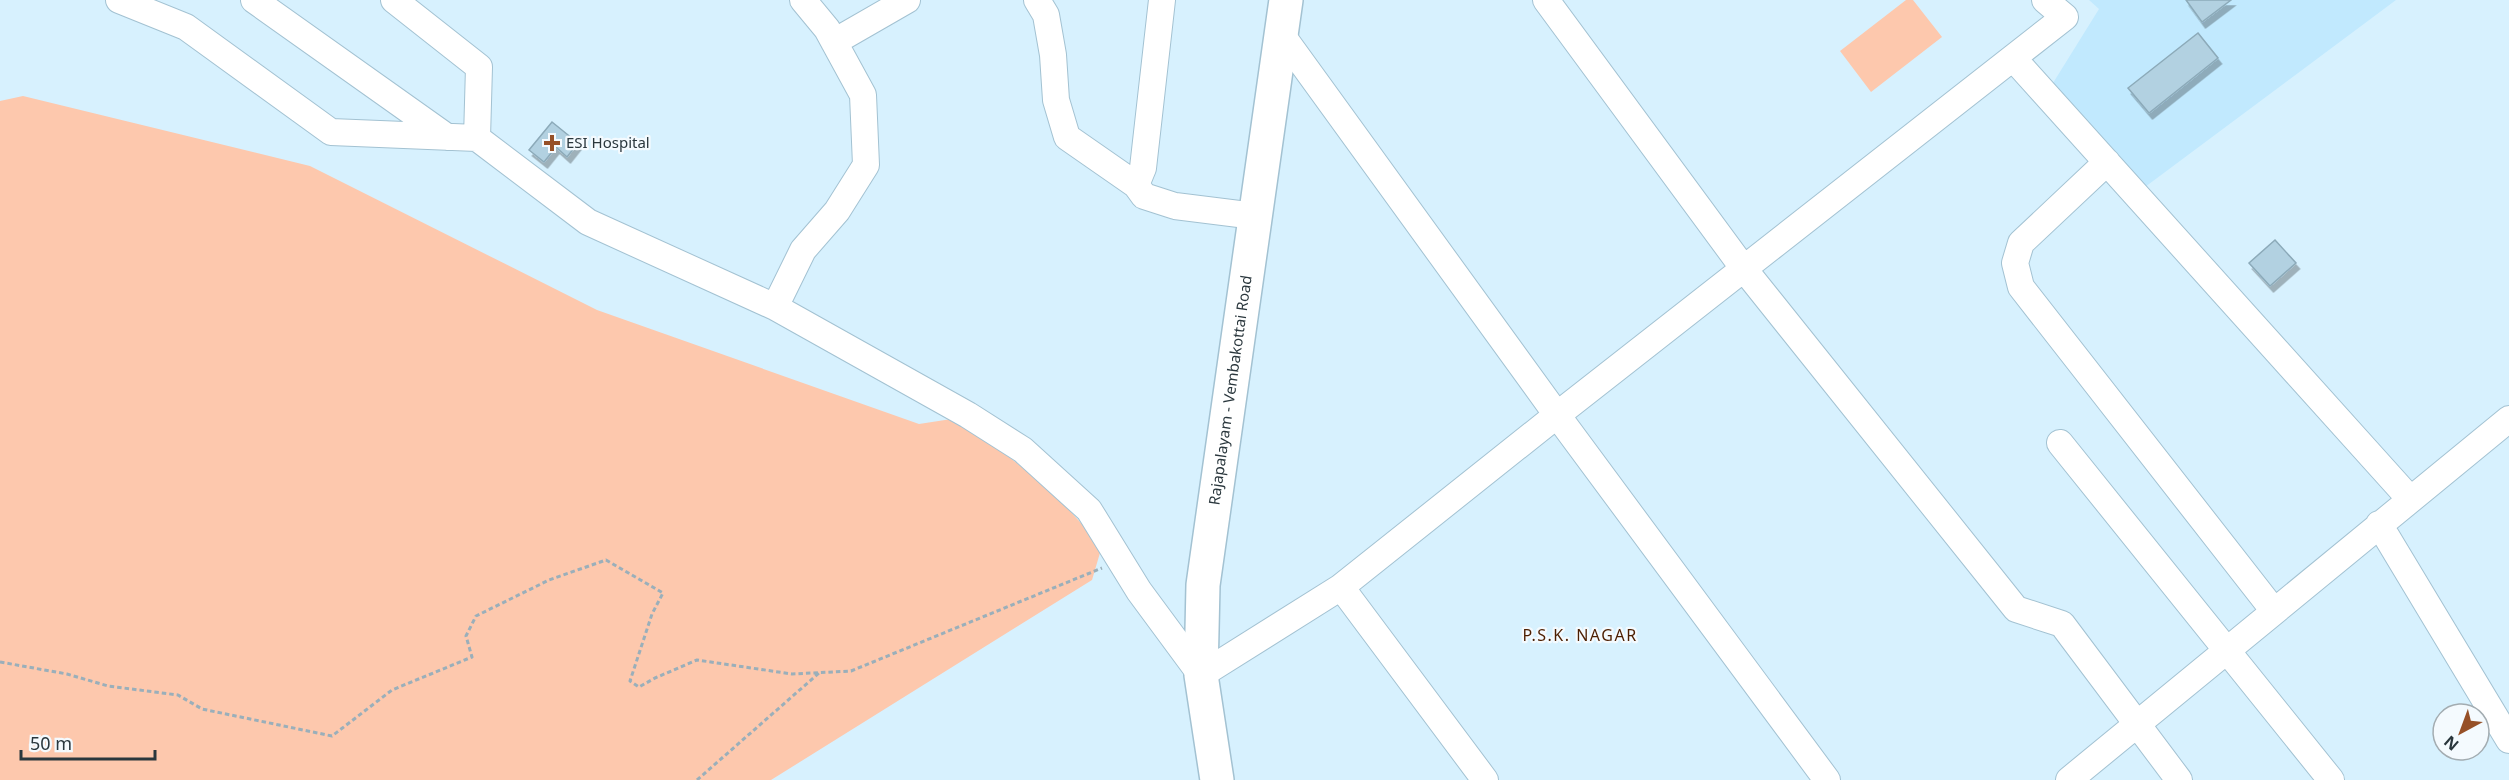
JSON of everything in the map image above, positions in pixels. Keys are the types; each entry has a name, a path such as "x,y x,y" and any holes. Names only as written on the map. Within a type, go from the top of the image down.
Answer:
{"main road":[{"name":"Rajapalayam - Vembakottai Road","path":"1217,780 1201,675 1203,585 1286,0"}],"street":[{"path":"119,0 186,27 331,132 477,138 588,222 775,307 968,415 1023,450 1089,510 1139,591 1201,675 1341,587 2065,17 2044,0"},
{"path":"254,0 447,137"},
{"path":"394,0 479,67 477,138"},
{"path":"775,307 803,250 837,211 866,165 863,95 827,29 803,0"},
{"path":"834,42 907,0"},
{"path":"1037,0 1046,15 1053,55 1056,100 1067,137 1136,185 1144,196 1175,206 1255,216"},
{"path":"1136,185 1143,168 1162,0"},
{"path":"1546,0 1744,269 2016,609 2062,624 2179,780"},
{"path":"1281,34 1557,415 1827,780"},
{"path":"2013,58 2410,499"},
{"path":"2107,162 2021,243 2015,263 2021,287 2274,611"},
{"path":"2069,780 2509,419"},
{"path":"2060,443 2222,654 2331,780"},
{"path":"2379,524 2509,740"},
{"path":"1341,587 1485,780"}],"path":[{"path":"0,662 68,674 108,686 178,695 202,708 332,736 392,690 472,657 466,636 476,615 549,580 606,560 663,592 652,614 630,681 639,687 697,660 792,674 851,671 1120,561"},
{"path":"697,780 821,672"}],"shaded area":[{"path":"1906,0 1913,0 1942,37 1871,92 1840,51"},
{"path":"2089,0 2396,0 2145,187 2053,83 2099,9"},
{"path":"23,96 310,166 597,310 919,424 958,418 1048,487 1102,546 1092,580 771,780 0,780 0,101"}],"building":[{"path":"2186,0 2231,0 2202,22"},
{"path":"2198,33 2218,58 2149,113 2128,88"},
{"path":"552,122 578,143 567,157 556,147 544,162 529,150"},
{"path":"2275,240 2296,263 2270,286 2249,263"}],"place":[{"name":"ESI Hospital","path":"552,143"}],"district":[{"name":"P.S.K. NAGAR","path":"1580,635"}]}
